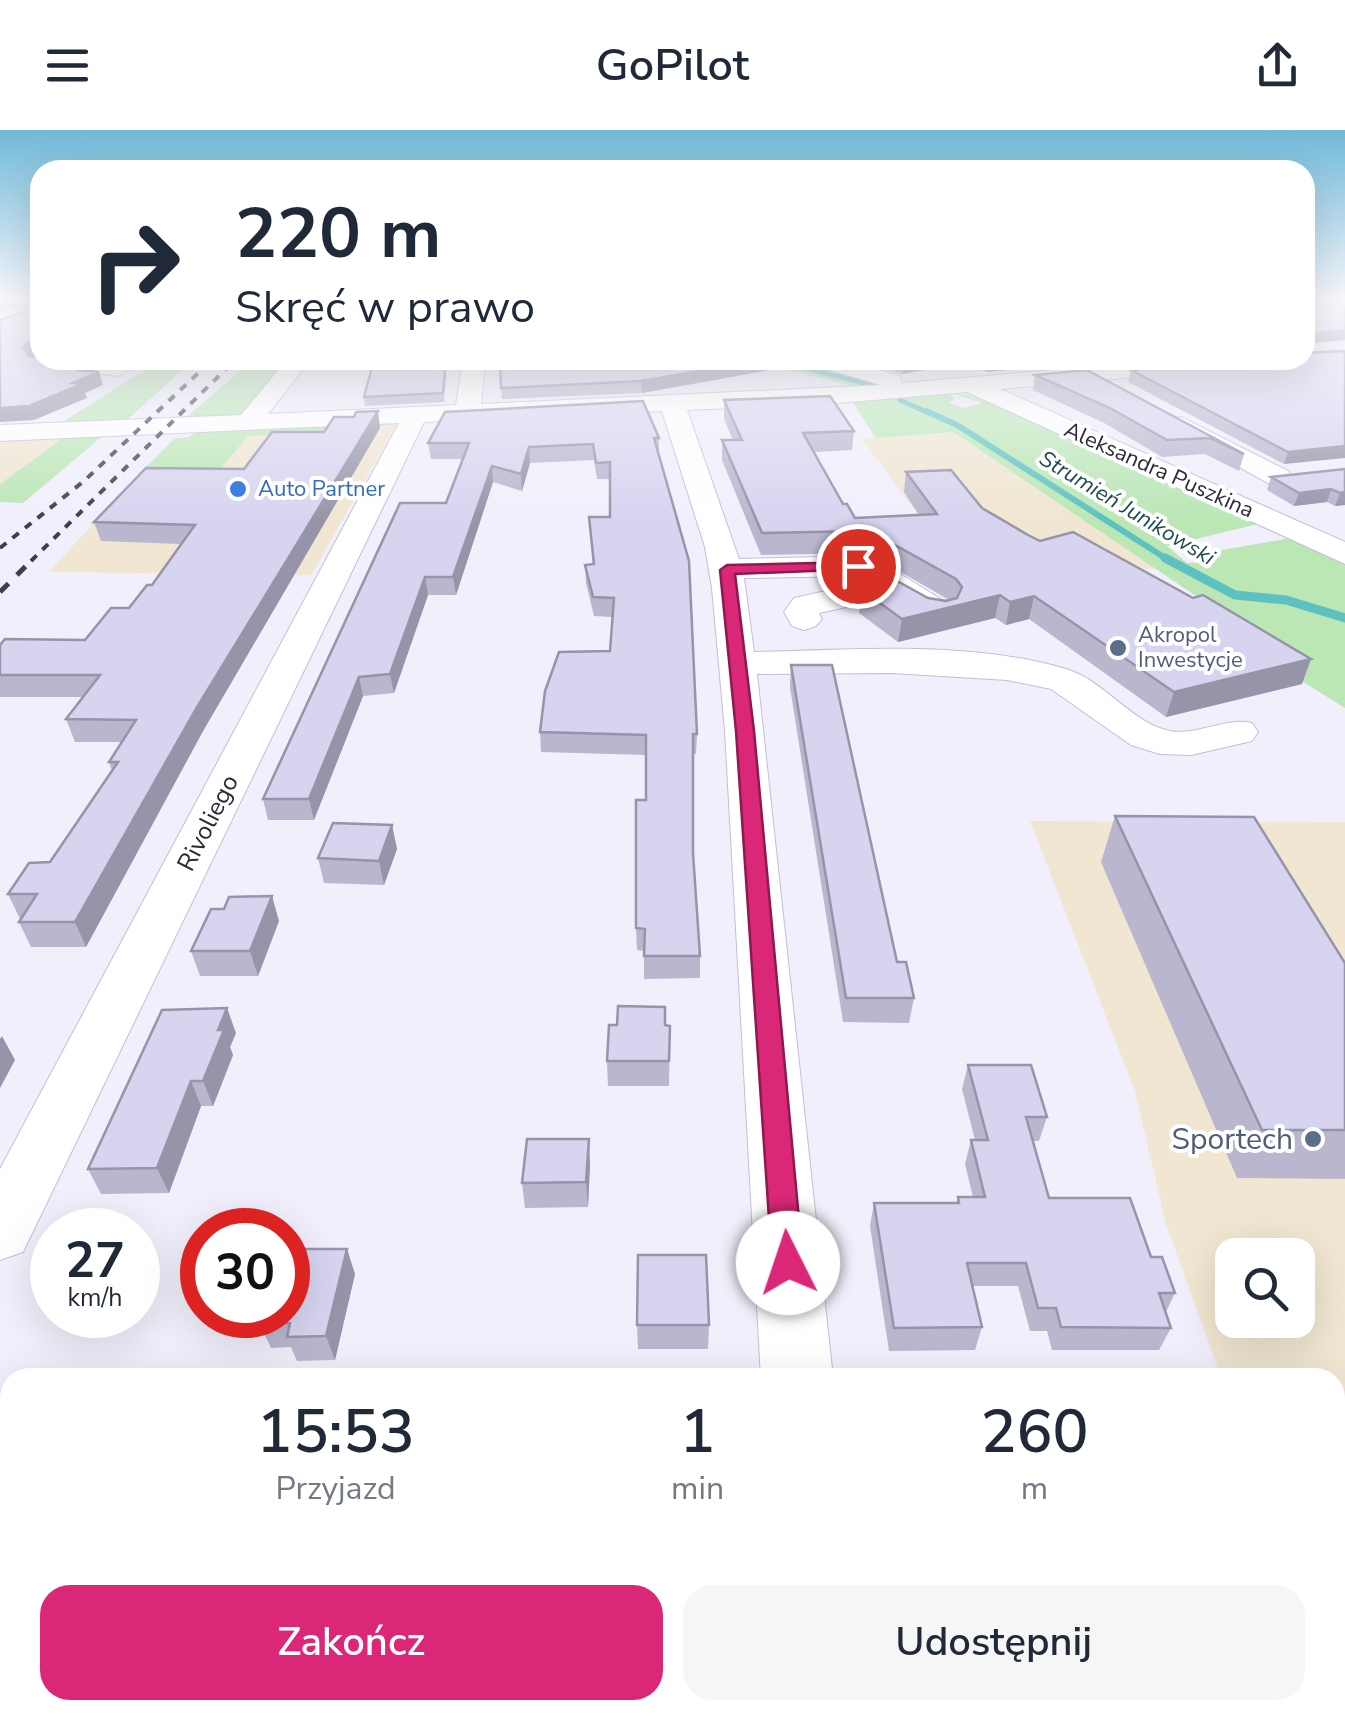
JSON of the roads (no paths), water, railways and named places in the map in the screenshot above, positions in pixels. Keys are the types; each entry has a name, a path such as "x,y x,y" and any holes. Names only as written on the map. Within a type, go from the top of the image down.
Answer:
{"street":[{"path":"250,420 290,372"},
{"path":"468,411 473,372"},
{"path":"862,372 898,383 910,391"},
{"name":"Aleksandra Puszkina","path":"938,372 1345,554"},
{"path":"0,433 672,404 910,391 1121,372"},
{"path":"1090,375 1127,396"},
{"path":"672,404 727,570 796,1368"},
{"path":"1154,411 1278,477"},
{"name":"Rivoliego","path":"0,1232 302,642 414,414"},
{"path":"1197,487 1312,473"},
{"path":"727,570 848,565 866,568 938,612"},
{"path":"804,619 801,612 806,605 896,586"},
{"path":"738,663 892,661 1040,674 1074,686 1155,742 1182,746 1238,732"}],"waterway":[{"name":"Strumień Junikowski","path":"821,372 876,386"},
{"name":"Strumień Junikowski","path":"900,400 931,414"},
{"name":"Strumień Junikowski","path":"926,411 957,425 1167,559"},
{"name":"Strumień Junikowski","path":"1167,559 1235,595 1286,600 1345,618"}],"railway":[{"path":"0,548 84,481 199,372"},
{"path":"31,561 223,372"},
{"path":"31,561 34,558"},
{"path":"0,592 31,561"}],"place":[{"name":"Auto Partner","path":"238,489"},
{"name":"Akropol Inwestycje","path":"1118,648"},
{"name":"Sportech","path":"1313,1139"}]}
